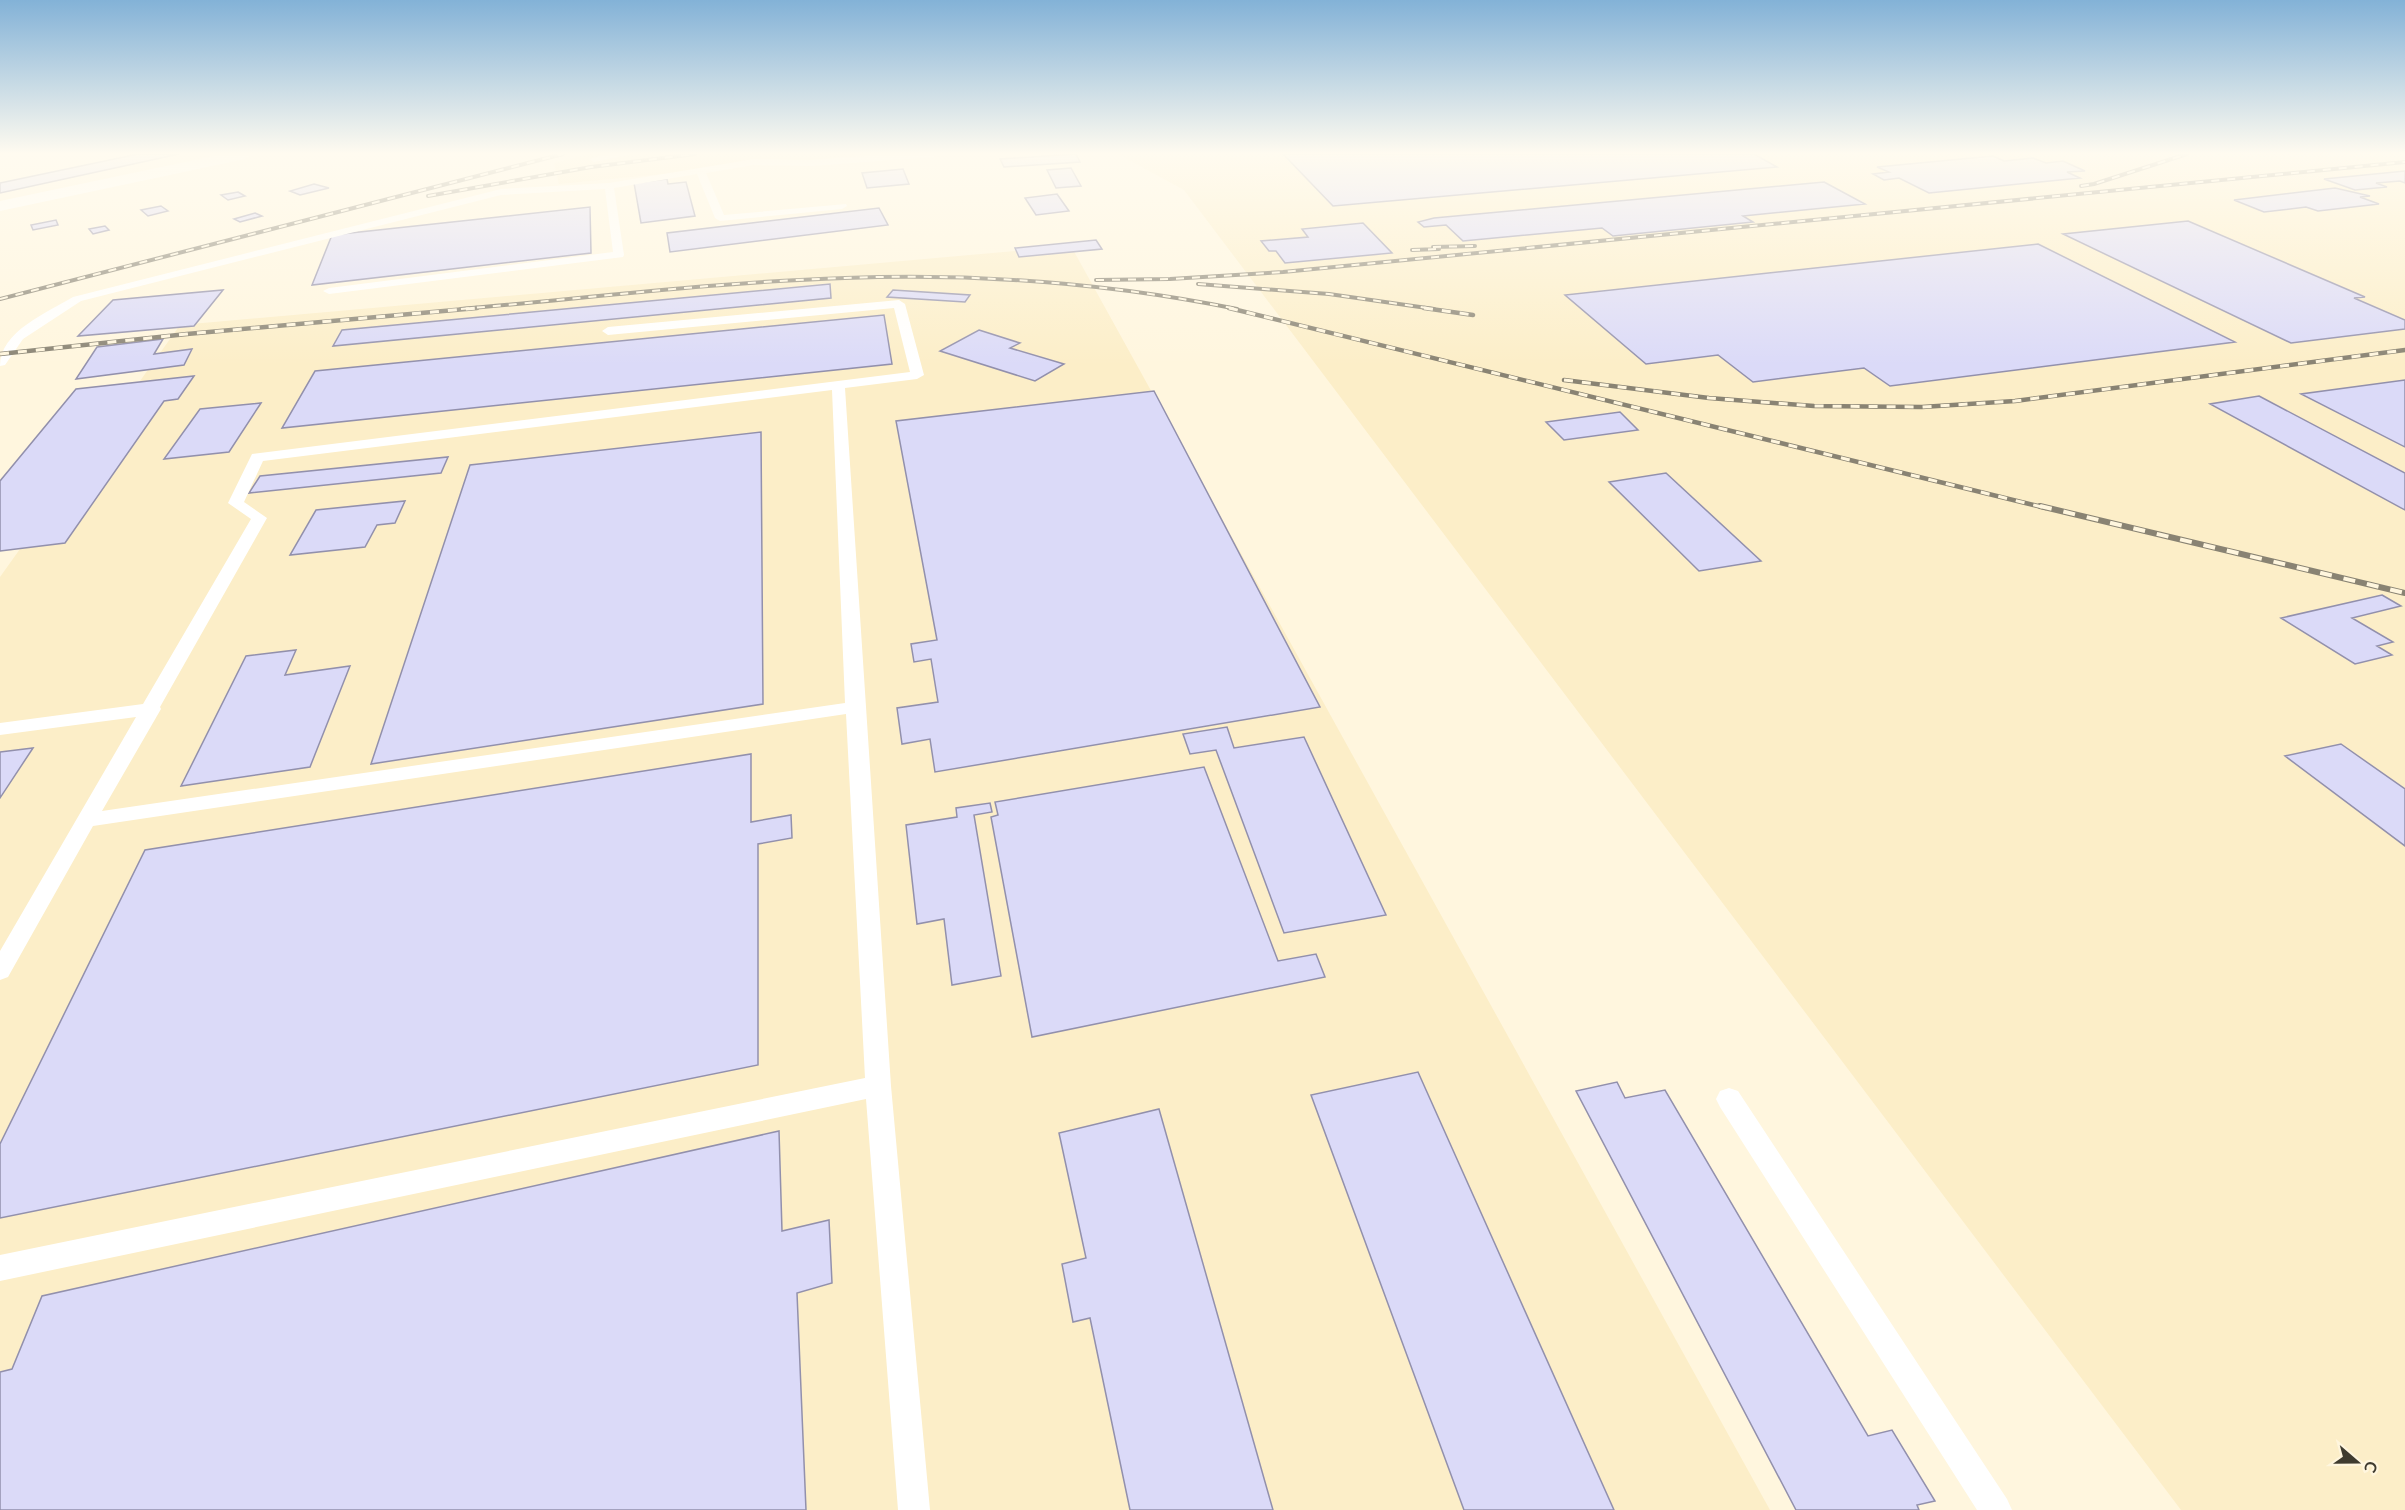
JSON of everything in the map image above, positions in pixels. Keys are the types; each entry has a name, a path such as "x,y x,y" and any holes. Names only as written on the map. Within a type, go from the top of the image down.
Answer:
{"lane":[{"path":"0,362 19,336 77,299 372,224"},
{"path":"329,291 619,255 615,224"},
{"path":"0,971 152,709 259,518 236,503 257,458 917,375 899,304 608,331"},
{"path":"838,385 878,1086 914,1510"},
{"path":"88,820 855,707"},
{"path":"0,729 152,709"},
{"path":"0,1268 878,1086"},
{"path":"1729,1099 1996,1510"}],"shaded area":[{"path":"1210,224 2405,224 2405,1510 2181,1510"},
{"path":"1071,246 1770,1510 0,1510 0,577 180,325"}],"building":[{"path":"58,224 58,225 33,230 31,225"},
{"path":"429,224 590,224 591,253 312,285 332,235"},
{"path":"739,224 888,225 670,252 667,233"},
{"path":"1364,224 1392,253 1285,263 1276,251 1269,251 1261,241 1308,237 1302,229"},
{"path":"1421,224 1728,224 1613,236 1602,228 1463,241 1446,225 1424,227"},
{"path":"2155,224 2196,224 2365,297 2354,298 2405,320 2405,329 2291,343 2063,234"},
{"path":"105,226 109,230 93,234 89,229"},
{"path":"1096,240 1102,249 1019,257 1015,248"},
{"path":"2038,244 2235,342 1890,386 1864,368 1753,382 1718,355 1646,364 1565,295"},
{"path":"830,284 831,298 333,346 342,330"},
{"path":"223,290 194,326 78,336 113,300"},
{"path":"893,290 970,295 965,302 887,297"},
{"path":"884,315 892,364 282,428 315,371"},
{"path":"979,330 1020,343 1010,348 1064,364 1035,381 940,351"},
{"path":"163,339 154,354 192,349 184,365 76,379 97,347"},
{"path":"194,376 178,399 164,401 65,543 0,551 0,481 76,389"},
{"path":"2405,380 2405,447 2301,394"},
{"path":"1154,391 1320,707 935,772 930,739 902,744 897,708 938,702 931,659 914,662 911,644 937,640 896,421"},
{"path":"2259,396 2405,473 2405,510 2210,404"},
{"path":"261,403 229,452 164,459 200,409"},
{"path":"1620,412 1638,430 1564,440 1546,422"},
{"path":"761,432 763,704 371,764 470,465"},
{"path":"448,457 441,473 249,493 260,476"},
{"path":"1666,473 1761,561 1699,571 1609,482"},
{"path":"405,501 395,523 377,525 365,547 290,555 316,510"},
{"path":"2382,595 2401,606 2352,618 2393,642 2377,646 2392,655 2355,664 2281,618"},
{"path":"296,650 285,675 350,666 310,767 181,786 246,656"},
{"path":"1227,727 1234,748 1304,737 1386,915 1284,933 1216,750 1190,754 1183,734"},
{"path":"2341,744 2405,789 2405,846 2285,756"},
{"path":"33,748 0,798 0,752"},
{"path":"751,754 751,822 791,815 792,838 758,844 758,1065 0,1218 0,1144 145,850"},
{"path":"1204,767 1278,961 1316,954 1325,977 1032,1037 991,817 998,815 995,802"},
{"path":"990,803 992,812 974,815 1001,976 952,985 944,919 917,924 906,825 957,817 956,808"},
{"path":"1418,1072 1614,1510 1464,1510 1311,1095"},
{"path":"1617,1082 1625,1098 1665,1090 1868,1436 1892,1430 1935,1501 1917,1505 1919,1510 1796,1510 1576,1091"},
{"path":"1159,1109 1273,1510 1130,1510 1090,1318 1073,1322 1062,1264 1086,1258 1059,1133"},
{"path":"779,1131 782,1231 829,1220 832,1283 797,1293 806,1510 0,1510 0,1372 12,1369 42,1296"}],"railway":[{"path":"0,299 289,224"},
{"path":"1096,280 1170,279 1283,272 1768,224"},
{"path":"1433,247 1475,246"},
{"path":"1412,250 1439,249"},
{"path":"461,309 749,283 894,277 993,279 1091,286 1237,309"},
{"path":"1198,284 1329,294 1434,309"},
{"path":"0,354 187,334 477,308"},
{"path":"1229,308 2046,508"},
{"path":"1424,308 1473,315"},
{"path":"1564,380 1709,398 1814,406 1922,407 2015,401 2405,350"},
{"path":"2040,506 2405,593"}]}
